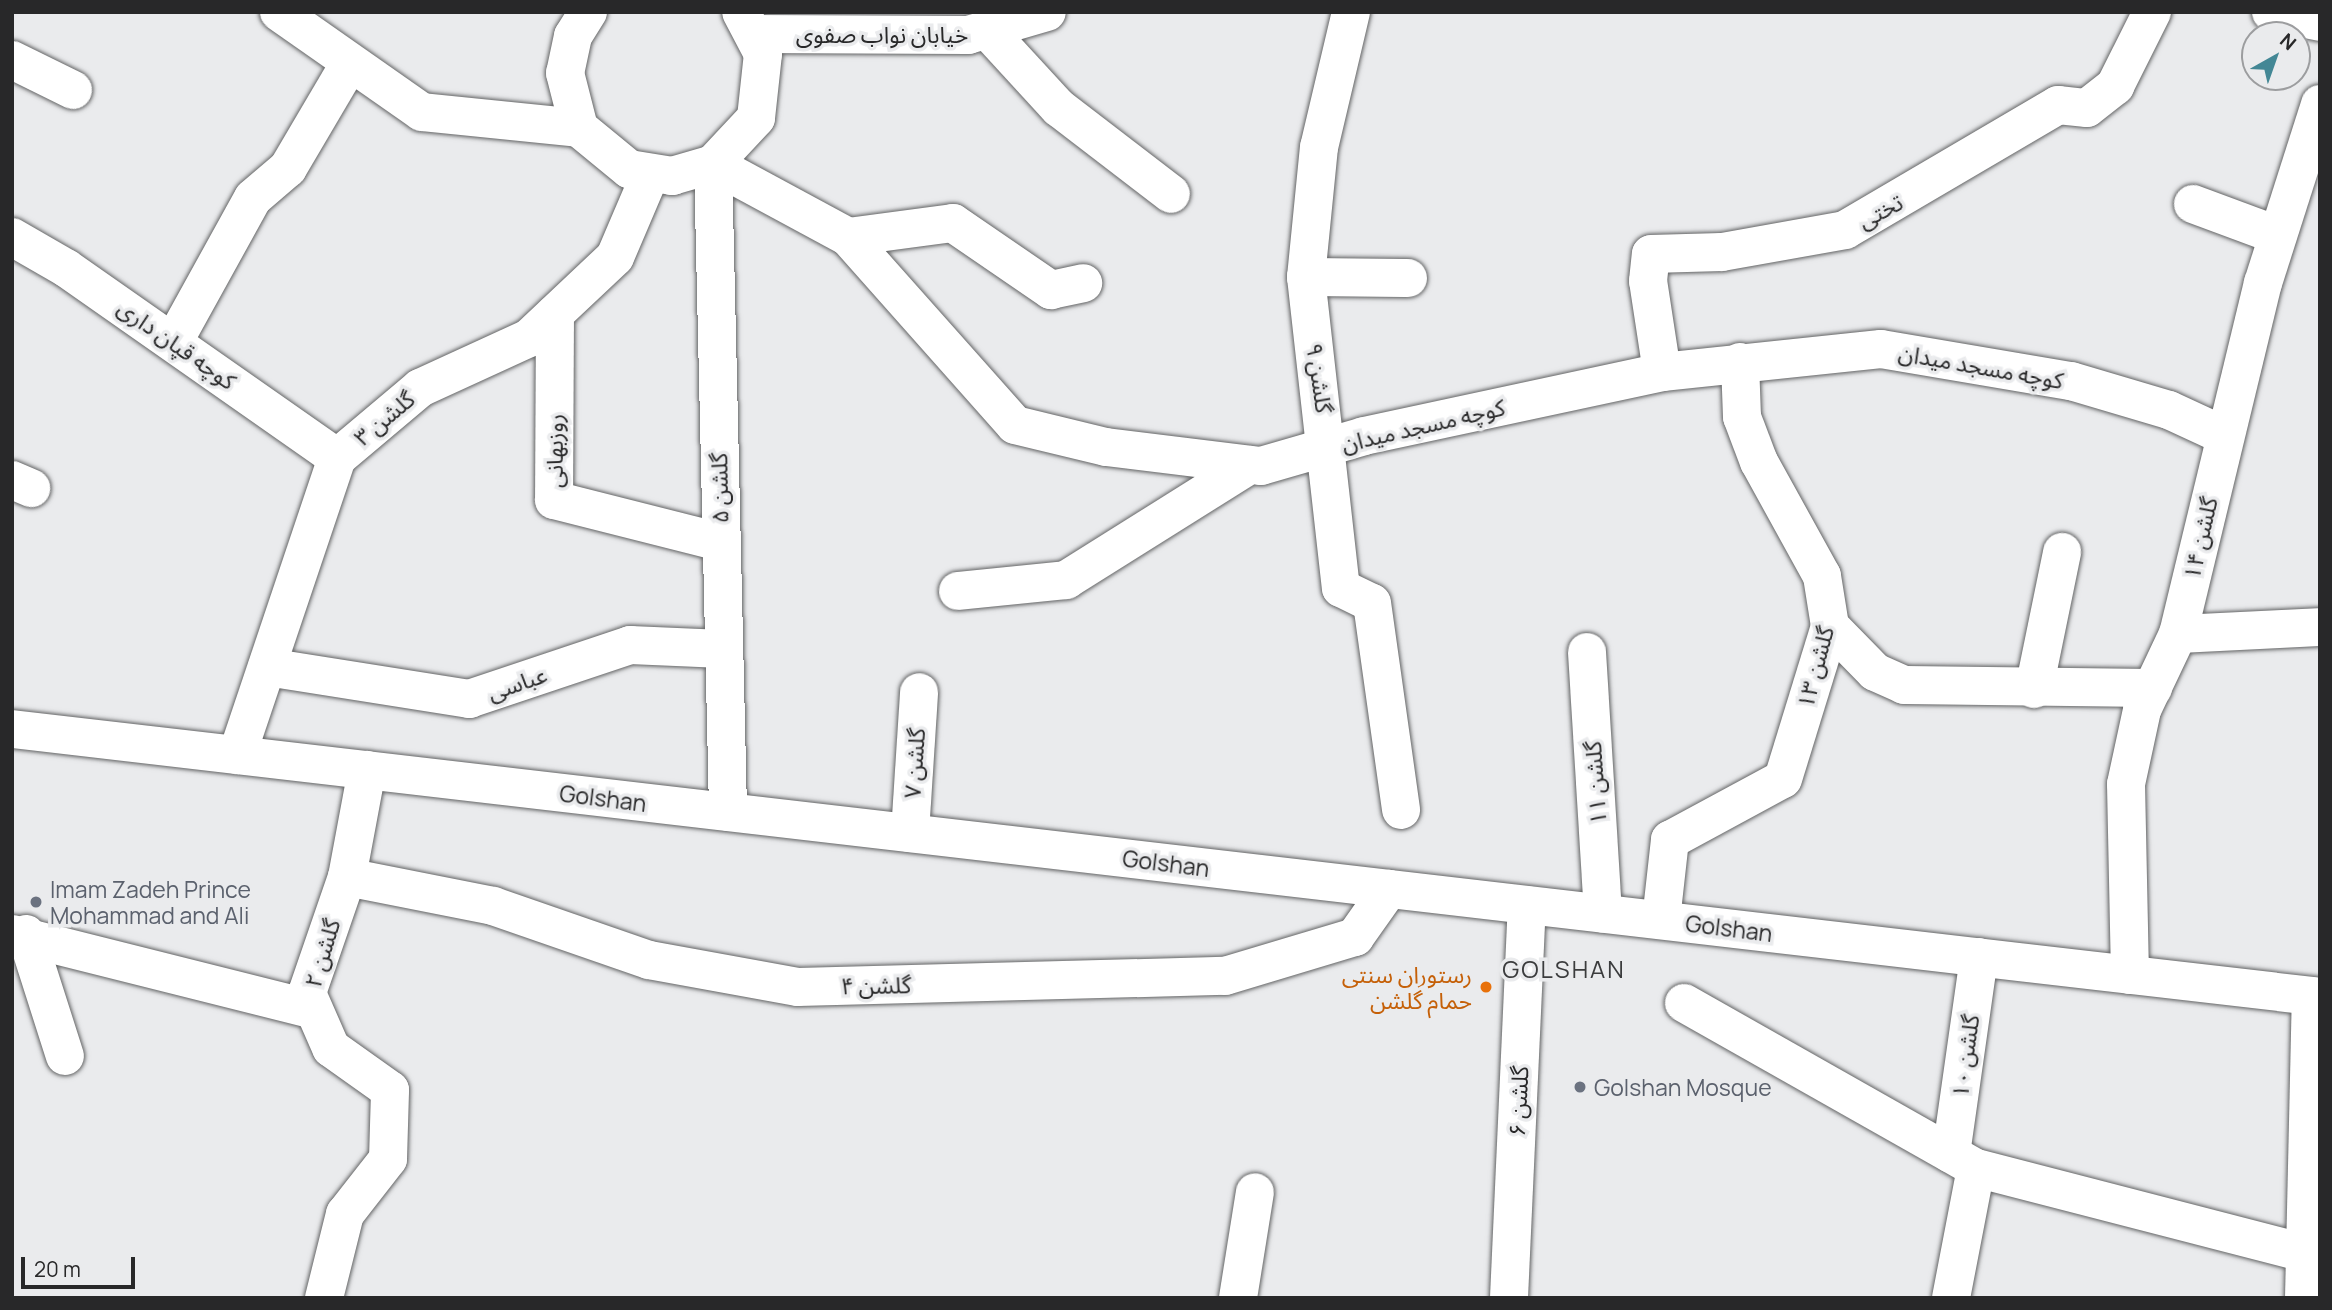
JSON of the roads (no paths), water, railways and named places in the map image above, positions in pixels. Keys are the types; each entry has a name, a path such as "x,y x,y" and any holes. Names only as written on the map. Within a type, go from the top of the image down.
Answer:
{"street":[{"path":"588,12 573,36 565,73 579,128 610,159 650,175 672,176 713,164 756,118 765,76 748,23"},
{"name":"خیابان نواب صفوی","path":"748,23 915,38 989,32 1047,12"},
{"name":"گلشن ۹","path":"1351,12 1320,147 1306,277 1329,446 1341,589 1372,603 1401,810"},
{"name":"تختی","path":"1661,372 1648,281 1651,254 1722,252 1845,230 2058,105 2087,108 2115,86 2152,12"},
{"path":"2271,12 2320,22"},
{"path":"283,13 348,66 422,112 579,128"},
{"path":"989,32 1059,108 1171,194"},
{"path":"12,60 72,90"},
{"path":"174,341 253,198 288,168 348,66"},
{"name":"گلشن ۱۴","path":"2130,975 2126,784 2153,688 2178,634 2277,235 2320,104"},
{"name":"کوچه مسجد میدان","path":"713,164 848,237 1015,425 1106,447 1249,465 1661,372 1881,349 2071,380 2169,410 2225,436"},
{"name":"گلشن ۵","path":"713,164 728,812"},
{"name":"گلشن ۳","path":"237,755 337,458 420,388 529,338 615,257 650,175"},
{"path":"2193,204 2277,235"},
{"path":"848,237 953,223 1051,290 1083,283"},
{"name":"کوچه قپان داری","path":"12,237 174,341 337,458"},
{"path":"1306,277 1408,278"},
{"name":"روزبهانی","path":"555,314 554,500 720,542"},
{"name":"گلشن ۱۳","path":"1661,920 1670,840 1783,779 1830,626 1822,576 1759,463 1742,417 1740,362"},
{"path":"958,591 1066,580 1249,465"},
{"path":"2034,689 2062,552"},
{"path":"1830,626 1875,672 1904,685 2034,689 2153,688"},
{"path":"2178,634 2320,627"},
{"name":"عباسی","path":"267,667 469,699 630,645 723,649"},
{"name":"گلشن ۱۱","path":"1587,652 1603,914"},
{"name":"گلشن ۷","path":"909,833 919,692"},
{"name":"Golshan","path":"12,729 2315,997"},
{"name":"گلشن ۲","path":"324,1298 345,1214 388,1159 390,1090 331,1048 307,993 347,877 367,770"},
{"name":"گلشن ۴","path":"347,877 493,905 649,960 798,987 1226,976 1355,937 1389,889"},
{"name":"گلشن ۶","path":"1509,1298 1527,905"},
{"path":"19,934 314,1010"},
{"path":"19,934 65,1056"},
{"name":"گلشن ۱۰","path":"1951,1298 1979,957"},
{"path":"2304,1298 2312,1257 2315,997"},
{"path":"1684,1003 1963,1161 2312,1257"},
{"path":"1238,1298 1255,1192"}],"place":[{"name":"Imam Zadeh Prince Mohammad and Ali","path":"36,902"},
{"name":"رستوران سنتی حمام گلشن","path":"1486,987"},
{"name":"Golshan Mosque","path":"1580,1087"}],"district":[{"name":"GOLSHAN","path":"1564,969"}]}
